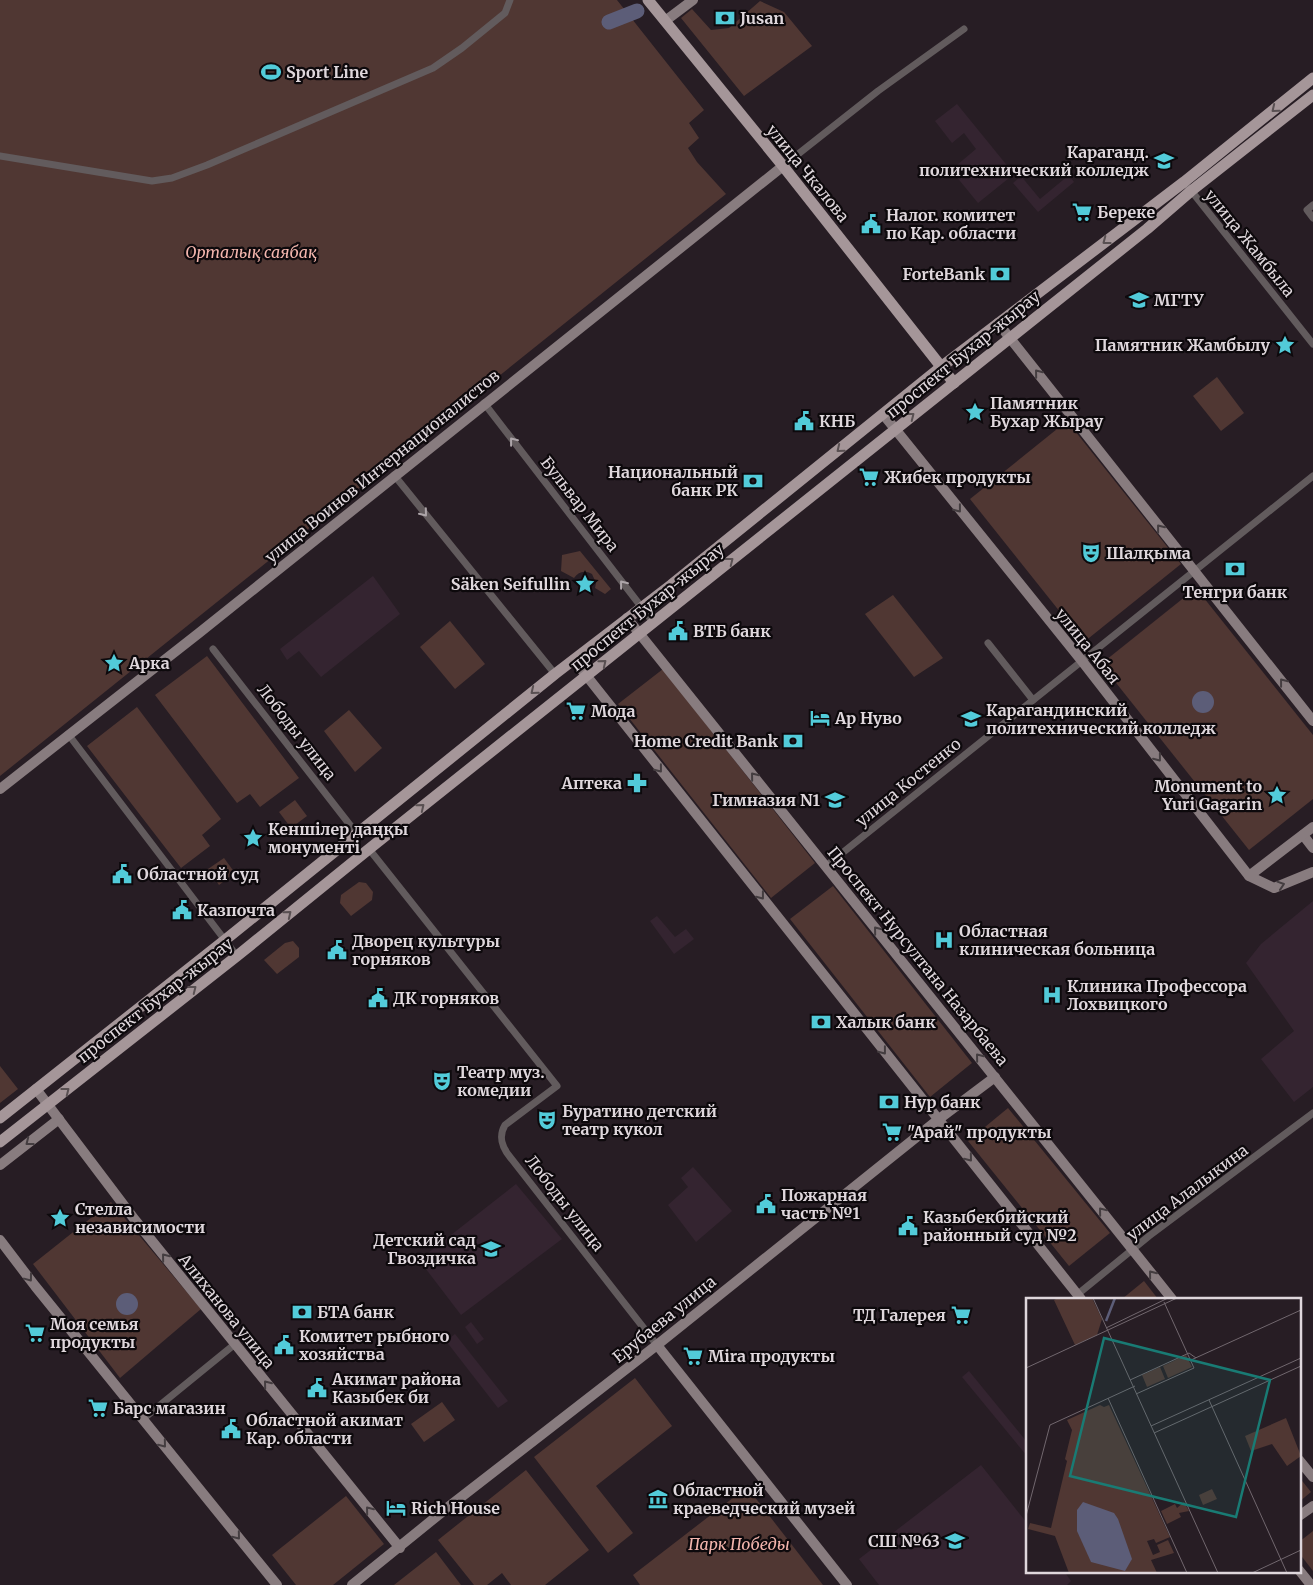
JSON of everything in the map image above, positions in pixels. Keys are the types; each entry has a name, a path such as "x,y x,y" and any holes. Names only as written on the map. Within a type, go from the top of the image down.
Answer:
{"main road":[{"name":"улица Чкалова","path":"648,0 783,166 954,383"},
{"path":"665,21 693,0"},
{"name":"проспект Бухар-жырау","path":"0,1142 237,956 1146,229 1188,187 1313,78"},
{"name":"проспект Бухар-жырау","path":"0,1118 225,940 555,674 642,608 941,367 998,323 1313,96"},
{"name":"улица Воинов Интернационалистов","path":"0,789 199,633 484,403 783,166"},
{"path":"998,323 1313,721"},
{"name":"улица Абая","path":"883,414 1082,661 1249,876 1274,888 1313,872"},
{"name":"Проспект Нурсултана Назарбаева","path":"628,618 1171,1298"},
{"path":"574,660 1080,1296"},
{"path":"1249,876 1310,831 1313,848"},
{"name":"Ерубаева улица","path":"352,1585 939,1119 995,1077"},
{"name":"Алиханова улица","path":"36,1089 135,1220 400,1548"},
{"path":"0,1165 58,1119"},
{"path":"0,1240 35,1286 277,1585"},
{"name":"Лободы улица","path":"657,1344 847,1585"},
{"path":"1300,1461 1313,1477"},
{"path":"1300,1515 1313,1506"},
{"path":"1300,1571 1311,1585"}],"street":[{"path":"0,156 152,181 172,178 207,165 433,68 462,48 505,13 510,0"},
{"path":"783,166 878,91 964,29"},
{"name":"улица Жамбыла","path":"1188,187 1313,344"},
{"path":"1313,205 1307,210 1313,218"},
{"name":"Бульвар Мира","path":"484,403 653,622"},
{"path":"394,476 555,674"},
{"name":"улица Костенко","path":"826,866 1313,476"},
{"path":"988,643 1032,700"},
{"name":"Лободы улица","path":"213,649 357,834"},
{"path":"68,734 237,956"},
{"name":"Лободы улица","path":"369,849 557,1086 505,1125 502,1130 502,1144 510,1157 657,1344"},
{"name":"улица Алалыкина","path":"1080,1296 1133,1249 1313,1113"},
{"path":"143,1419 235,1344"}],"shaded area":[{"path":"957,104 1014,174 978,203 951,170 976,149 964,133 952,143 935,121"},
{"path":"1069,175 1074,182 1038,212 1013,183 1021,176 1040,199"},
{"path":"373,576 400,614 321,677 299,651 287,660 280,649"},
{"path":"1313,901 1313,1087 1294,1102 1261,1059 1294,1031 1246,963 1261,944"},
{"path":"657,916 675,937 686,929 694,939 674,954 650,921"},
{"path":"693,1167 732,1211 696,1242 668,1205 688,1187 681,1178"},
{"name":"Детский сад Гвоздичка","path":"516,1184 562,1239 461,1315 419,1260"},
{"path":"471,1322 484,1339 477,1344 465,1327"},
{"path":"455,1334 508,1401 498,1408 446,1341"},
{"path":"969,1371 1026,1441 1026,1455 962,1377"},
{"name":"СШ №63","path":"981,1465 1026,1522 1026,1572 1065,1572 1071,1581 1067,1585 879,1585 859,1559"}],"green space":[{"name":"Орталық саябақ","path":"0,0 617,0 704,110 689,123 699,138 688,148 697,162 726,194 0,776"},
{"path":"760,1 784,12 812,46 744,96 681,18 692,9 711,30 729,28"},
{"path":"1217,377 1244,413 1221,431 1193,396"},
{"path":"1067,421 1181,564 1084,642 970,499"},
{"path":"580,551 611,589 605,594 595,588 596,583 592,574 582,572 574,578 561,571 562,555"},
{"path":"1196,588 1313,735 1313,799 1249,850 1101,664"},
{"path":"893,595 943,658 914,677 865,614"},
{"path":"450,621 485,664 455,689 420,647"},
{"path":"207,656 299,778 260,807 250,794 237,803 155,695"},
{"path":"663,669 815,863 771,898 618,704"},
{"path":"137,707 221,819 202,835 210,846 181,868 87,746"},
{"path":"349,710 382,748 355,772 324,731"},
{"path":"295,800 307,816 291,828 279,812"},
{"path":"224,858 235,873 219,885 208,869"},
{"path":"359,882 366,883 373,892 372,900 351,916 340,903 341,895"},
{"path":"833,886 972,1063 930,1097 790,919"},
{"path":"293,941 299,948 299,957 277,974 264,960 285,943"},
{"path":"0,1066 18,1089 0,1103"},
{"path":"1008,1108 1110,1233 1069,1266 968,1141"},
{"path":"111,1202 201,1309 120,1378 33,1264"},
{"path":"1144,1281 1157,1298 1123,1298"},
{"path":"635,1378 672,1426 596,1486 633,1533 608,1553 534,1457"},
{"path":"442,1402 455,1420 424,1442 411,1424"},
{"path":"526,1470 589,1550 545,1585 511,1585 502,1573 487,1585 474,1585 438,1540"},
{"path":"1300,1478 1311,1492 1300,1501"},
{"name":"Парк Победы","path":"747,1487 823,1585 640,1585 633,1575"},
{"path":"346,1496 384,1544 333,1585 296,1585 272,1555"},
{"path":"1313,1531 1313,1571 1300,1554 1300,1541"},
{"path":"436,1552 461,1585 394,1585"}],"water":[{"path":"1199,691 1207,691 1214,698 1214,706 1207,713 1199,713 1192,706 1192,698"},
{"path":"127,1293 137,1300 138,1304 131,1314 127,1315 117,1308 116,1304 123,1294"}],"waterway":[{"path":"609,22 637,11"}],"place":[{"name":"Jusan","path":"725,18"},
{"name":"Sport Line","path":"271,72"},
{"name":"Караганд. политехнический колледж","path":"1164,161"},
{"name":"Береке","path":"1082,212"},
{"name":"Налог. комитет по Кар. области","path":"871,224"},
{"name":"ForteBank","path":"1000,274"},
{"name":"МГТУ","path":"1139,300"},
{"name":"Памятник Жамбылу","path":"1285,345"},
{"name":"Памятник Бухар Жырау","path":"975,412"},
{"name":"КНБ","path":"804,421"},
{"name":"Жибек продукты","path":"869,477"},
{"name":"Национальный банк РК","path":"753,481"},
{"name":"Шалқыма","path":"1091,553"},
{"name":"Тенгри банк","path":"1235,569"},
{"name":"Säken Seifullin","path":"585,584"},
{"name":"ВТБ банк","path":"678,631"},
{"name":"Арка","path":"114,663"},
{"name":"Мода","path":"576,711"},
{"name":"Ар Нуво","path":"820,718"},
{"name":"Карагандинский политехнический колледж","path":"971,719"},
{"name":"Home Credit Bank","path":"793,741"},
{"name":"Аптека","path":"637,783"},
{"name":"Monument to Yuri Gagarin","path":"1277,795"},
{"name":"Гимназия N1","path":"835,800"},
{"name":"Кеншілер даңқы монументі","path":"253,838"},
{"name":"Областной суд","path":"122,874"},
{"name":"Казпочта","path":"182,910"},
{"name":"Областная клиническая больница","path":"944,940"},
{"name":"Дворец культуры горняков","path":"337,950"},
{"name":"Клиника Профессора Лохвицкого","path":"1052,995"},
{"name":"ДК горняков","path":"378,998"},
{"name":"Халык банк","path":"821,1022"},
{"name":"Театр муз. комедии","path":"442,1081"},
{"name":"Нур банк","path":"889,1102"},
{"name":"Буратино детский театр кукол","path":"547,1120"},
{"name":"\"Арай\" продукты","path":"892,1132"},
{"name":"Пожарная часть №1","path":"766,1204"},
{"name":"Стелла независимости","path":"60,1218"},
{"name":"Казыбекбийский районный суд №2","path":"908,1226"},
{"name":"Детский сад Гвоздичка","path":"491,1249"},
{"name":"БТА банк","path":"302,1312"},
{"name":"ТД Галерея","path":"961,1315"},
{"name":"Моя семья продукты","path":"35,1333"},
{"name":"Комитет рыбного хозяйства","path":"284,1345"},
{"name":"Mira продукты","path":"693,1356"},
{"name":"Акимат района Казыбек би","path":"317,1388"},
{"name":"Барс магазин","path":"98,1408"},
{"name":"Областной акимат Кар. области","path":"231,1429"},
{"name":"Областной краеведческий музей","path":"658,1499"},
{"name":"Rich House","path":"396,1508"},
{"name":"СШ №63","path":"955,1541"}]}
